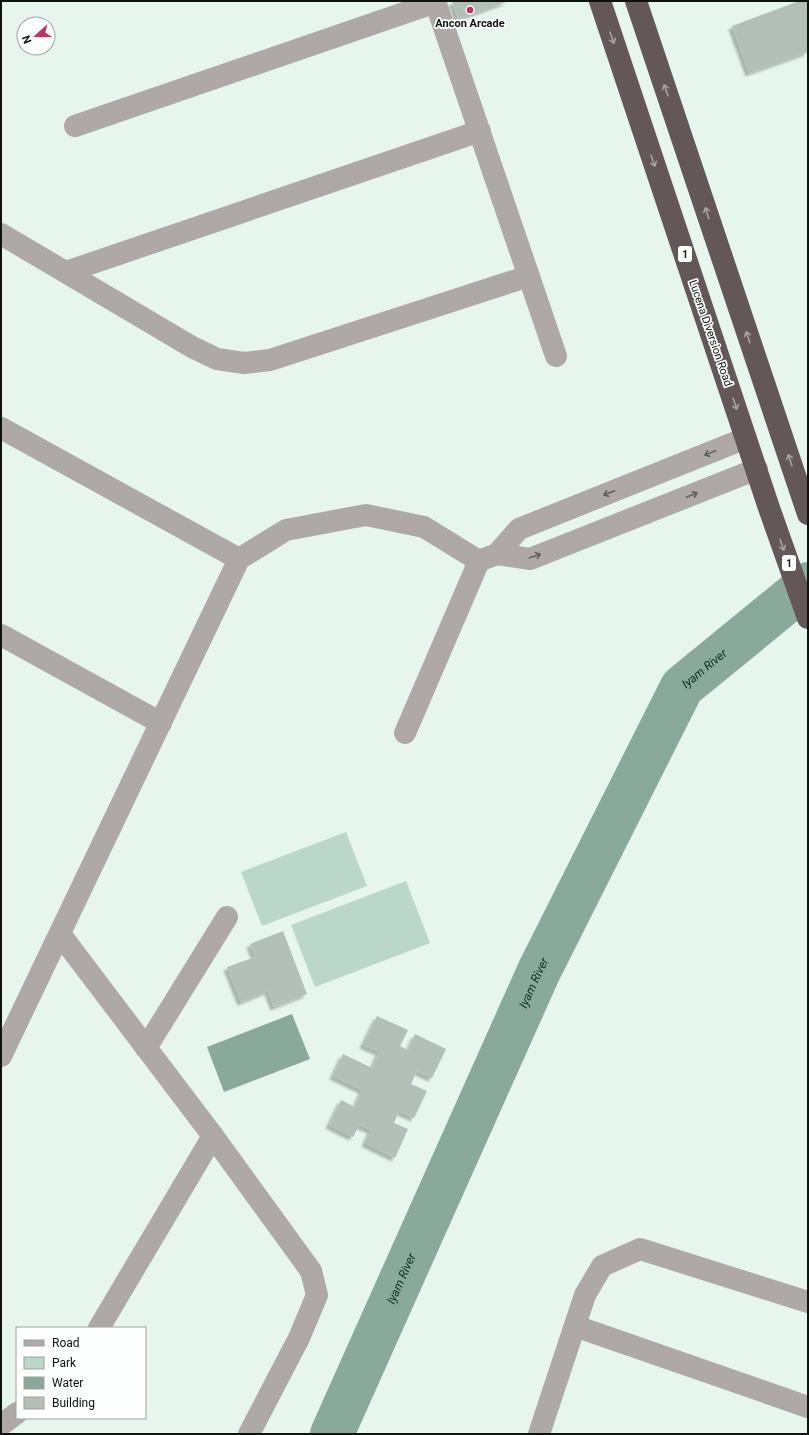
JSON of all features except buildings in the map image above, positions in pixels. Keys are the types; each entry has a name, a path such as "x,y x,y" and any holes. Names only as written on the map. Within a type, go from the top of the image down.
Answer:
{"highway":[{"name":"Lucena Diversion Road","path":"600,1 769,508 808,618"},
{"path":"636,1 805,505"}],"street":[{"path":"76,126 436,1 556,356"},
{"path":"66,272 480,131"},
{"path":"1,234 192,347 216,359 244,363 270,360 529,276"},
{"path":"1,428 239,559"},
{"path":"405,733 488,557 519,529 746,438"},
{"path":"1,1056 239,559 286,530 366,515 424,526 488,557 530,558 757,469"},
{"path":"1,635 161,723"},
{"path":"146,1048 227,917"},
{"path":"60,934 213,1136 311,1271 317,1295 299,1338 249,1434"},
{"path":"100,1327 213,1136"},
{"path":"539,1434 585,1295 602,1266 640,1249 808,1302"},
{"path":"575,1326 808,1407"},
{"path":"1,1425 16,1413"}],"green space":[{"path":"346,832 367,886 262,926 241,872"},
{"path":"406,881 430,943 315,987 291,925"}],"water":[{"path":"292,1014 310,1059 224,1092 207,1047"}],"waterway":[{"name":"Iyam River","path":"332,1434 539,971 682,687 808,584"}],"place":[{"name":"Ancon Arcade","path":"470,10"}]}
